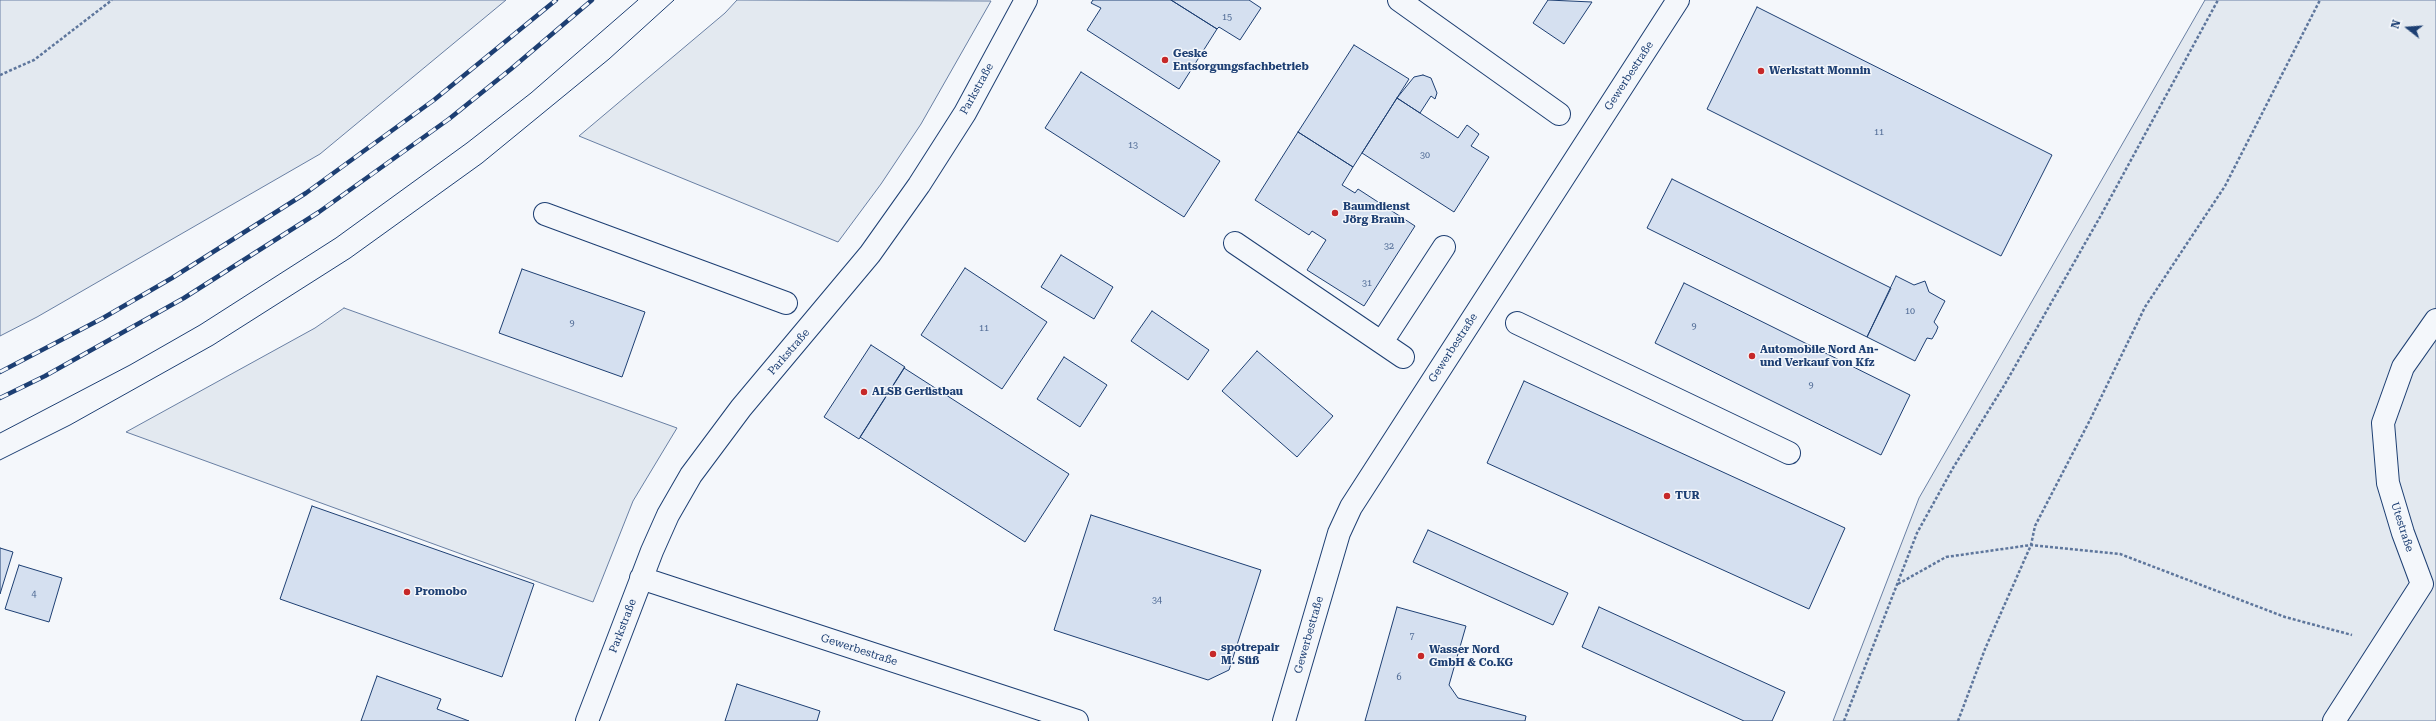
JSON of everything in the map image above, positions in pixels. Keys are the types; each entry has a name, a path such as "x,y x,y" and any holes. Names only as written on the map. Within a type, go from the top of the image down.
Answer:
{"street":[{"name":"Parkstraße","path":"587,721 662,527 691,475 741,408 840,291 903,208 965,113 1026,0"},
{"path":"1399,0 1559,114"},
{"name":"Gewerbestraße","path":"1284,721 1339,533 1351,507 1678,0"},
{"path":"545,214 786,303"},
{"path":"1235,243 1403,357"},
{"path":"1382,342 1444,247"},
{"name":"Utestraße","path":"2334,721 2422,584 2403,533 2388,483 2383,423 2403,367 2436,320"},
{"path":"1517,323 1789,453"},
{"name":"Gewerbestraße","path":"641,578 1077,721"}],"path":[{"path":"0,75 34,60 112,0"},
{"path":"1844,721 1917,533 1953,468 2005,384 2100,217 2218,0"},
{"path":"1958,721 1985,649 2031,545 2035,526 2092,418 2145,307 2225,186 2320,0"},
{"path":"1898,584 1946,557 2031,545 2120,554 2286,617 2384,644"}],"shaded area":[{"path":"0,0 506,0 320,154 37,317 0,336"},
{"path":"737,0 991,1 921,124 881,184 838,242 579,136 725,13"},
{"path":"2205,0 2436,0 2436,721 1833,721 1919,498"},
{"path":"344,308 677,428 633,501 593,602 126,432 315,328"}],"building":[{"name":"Geske Entsorgungsfachbetrieb","path":"1093,0 1171,0 1217,29 1179,89 1087,30 1101,8 1091,3"},
{"path":"1171,0 1249,0 1261,8 1240,40 1219,27 1217,29"},
{"path":"1548,0 1592,2 1564,44 1533,23"},
{"path":"1757,7 2052,155 2001,256 1707,109"},
{"path":"1354,45 1409,79 1353,167 1298,132"},
{"path":"1081,72 1220,161 1184,217 1045,128"},
{"path":"1423,75 1431,78 1437,93 1435,99 1431,96 1420,113 1397,98 1414,77"},
{"path":"1397,98 1458,138 1467,125 1479,134 1471,146 1489,157 1454,212 1362,153"},
{"name":"Baumdienst Jörg Braun","path":"1298,132 1353,167 1342,185 1355,193 1358,189 1415,226 1364,306 1307,270 1326,240 1312,231 1309,235 1255,200"},
{"path":"1672,179 1891,288 1867,337 1647,228"},
{"path":"1061,255 1113,287 1094,319 1041,287"},
{"path":"965,268 1047,322 1002,389 921,335"},
{"path":"522,269 645,312 622,377 499,333"},
{"path":"1896,276 1914,285 1925,281 1929,292 1945,301 1934,322 1938,327 1936,332 1932,339 1927,338 1915,361 1867,337"},
{"path":"1684,283 1910,395 1881,455 1655,343"},
{"path":"1152,311 1209,350 1188,380 1131,341"},
{"name":"ALSB Gerüstbau","path":"871,345 905,367 859,439 824,417"},
{"path":"1257,351 1333,416 1297,457 1222,391"},
{"path":"1064,357 1107,385 1080,427 1037,399"},
{"path":"904,368 1069,474 1025,542 860,437"},
{"name":"TUR","path":"1524,381 1845,528 1809,609 1487,463"},
{"name":"Promobo","path":"312,506 534,584 502,677 280,599"},
{"path":"1091,515 1261,570 1229,670 1208,680 1054,630"},
{"path":"1428,530 1568,593 1553,625 1413,562"},
{"path":"0,548 13,552 0,594"},
{"path":"19,565 62,578 49,622 5,609"},
{"name":"Wasser Nord GmbH & Co.KG","path":"1397,607 1466,626 1449,685 1458,698 1526,716 1525,721 1365,721"},
{"path":"1599,607 1785,692 1772,721 1744,721 1582,647"},
{"path":"377,676 441,699 437,709 469,721 361,721"},
{"path":"737,684 820,711 817,721 725,721"}],"tram line":[{"path":"0,433 130,365 200,325 336,238 467,143 531,93 638,0"},
{"path":"0,460 70,425 213,345 350,258 482,163 609,59 674,0"}],"railway":[{"path":"0,372 103,318 172,278 306,193 434,100 556,0"},
{"path":"0,398 45,376 184,298 319,212 449,119 511,69 592,0"}],"place":[{"name":"Geske Entsorgungsfachbetrieb","path":"1165,60"},
{"name":"Werkstatt Monnin","path":"1761,71"},
{"name":"Baumdienst Jörg Braun","path":"1335,213"},
{"name":"Automobile Nord An- und Verkauf von Kfz","path":"1752,356"},
{"name":"ALSB Gerüstbau","path":"864,392"},
{"name":"TUR","path":"1667,496"},
{"name":"Promobo","path":"407,592"},
{"name":"spotrepair M. Süß","path":"1213,654"},
{"name":"Wasser Nord GmbH & Co.KG","path":"1421,656"}]}
